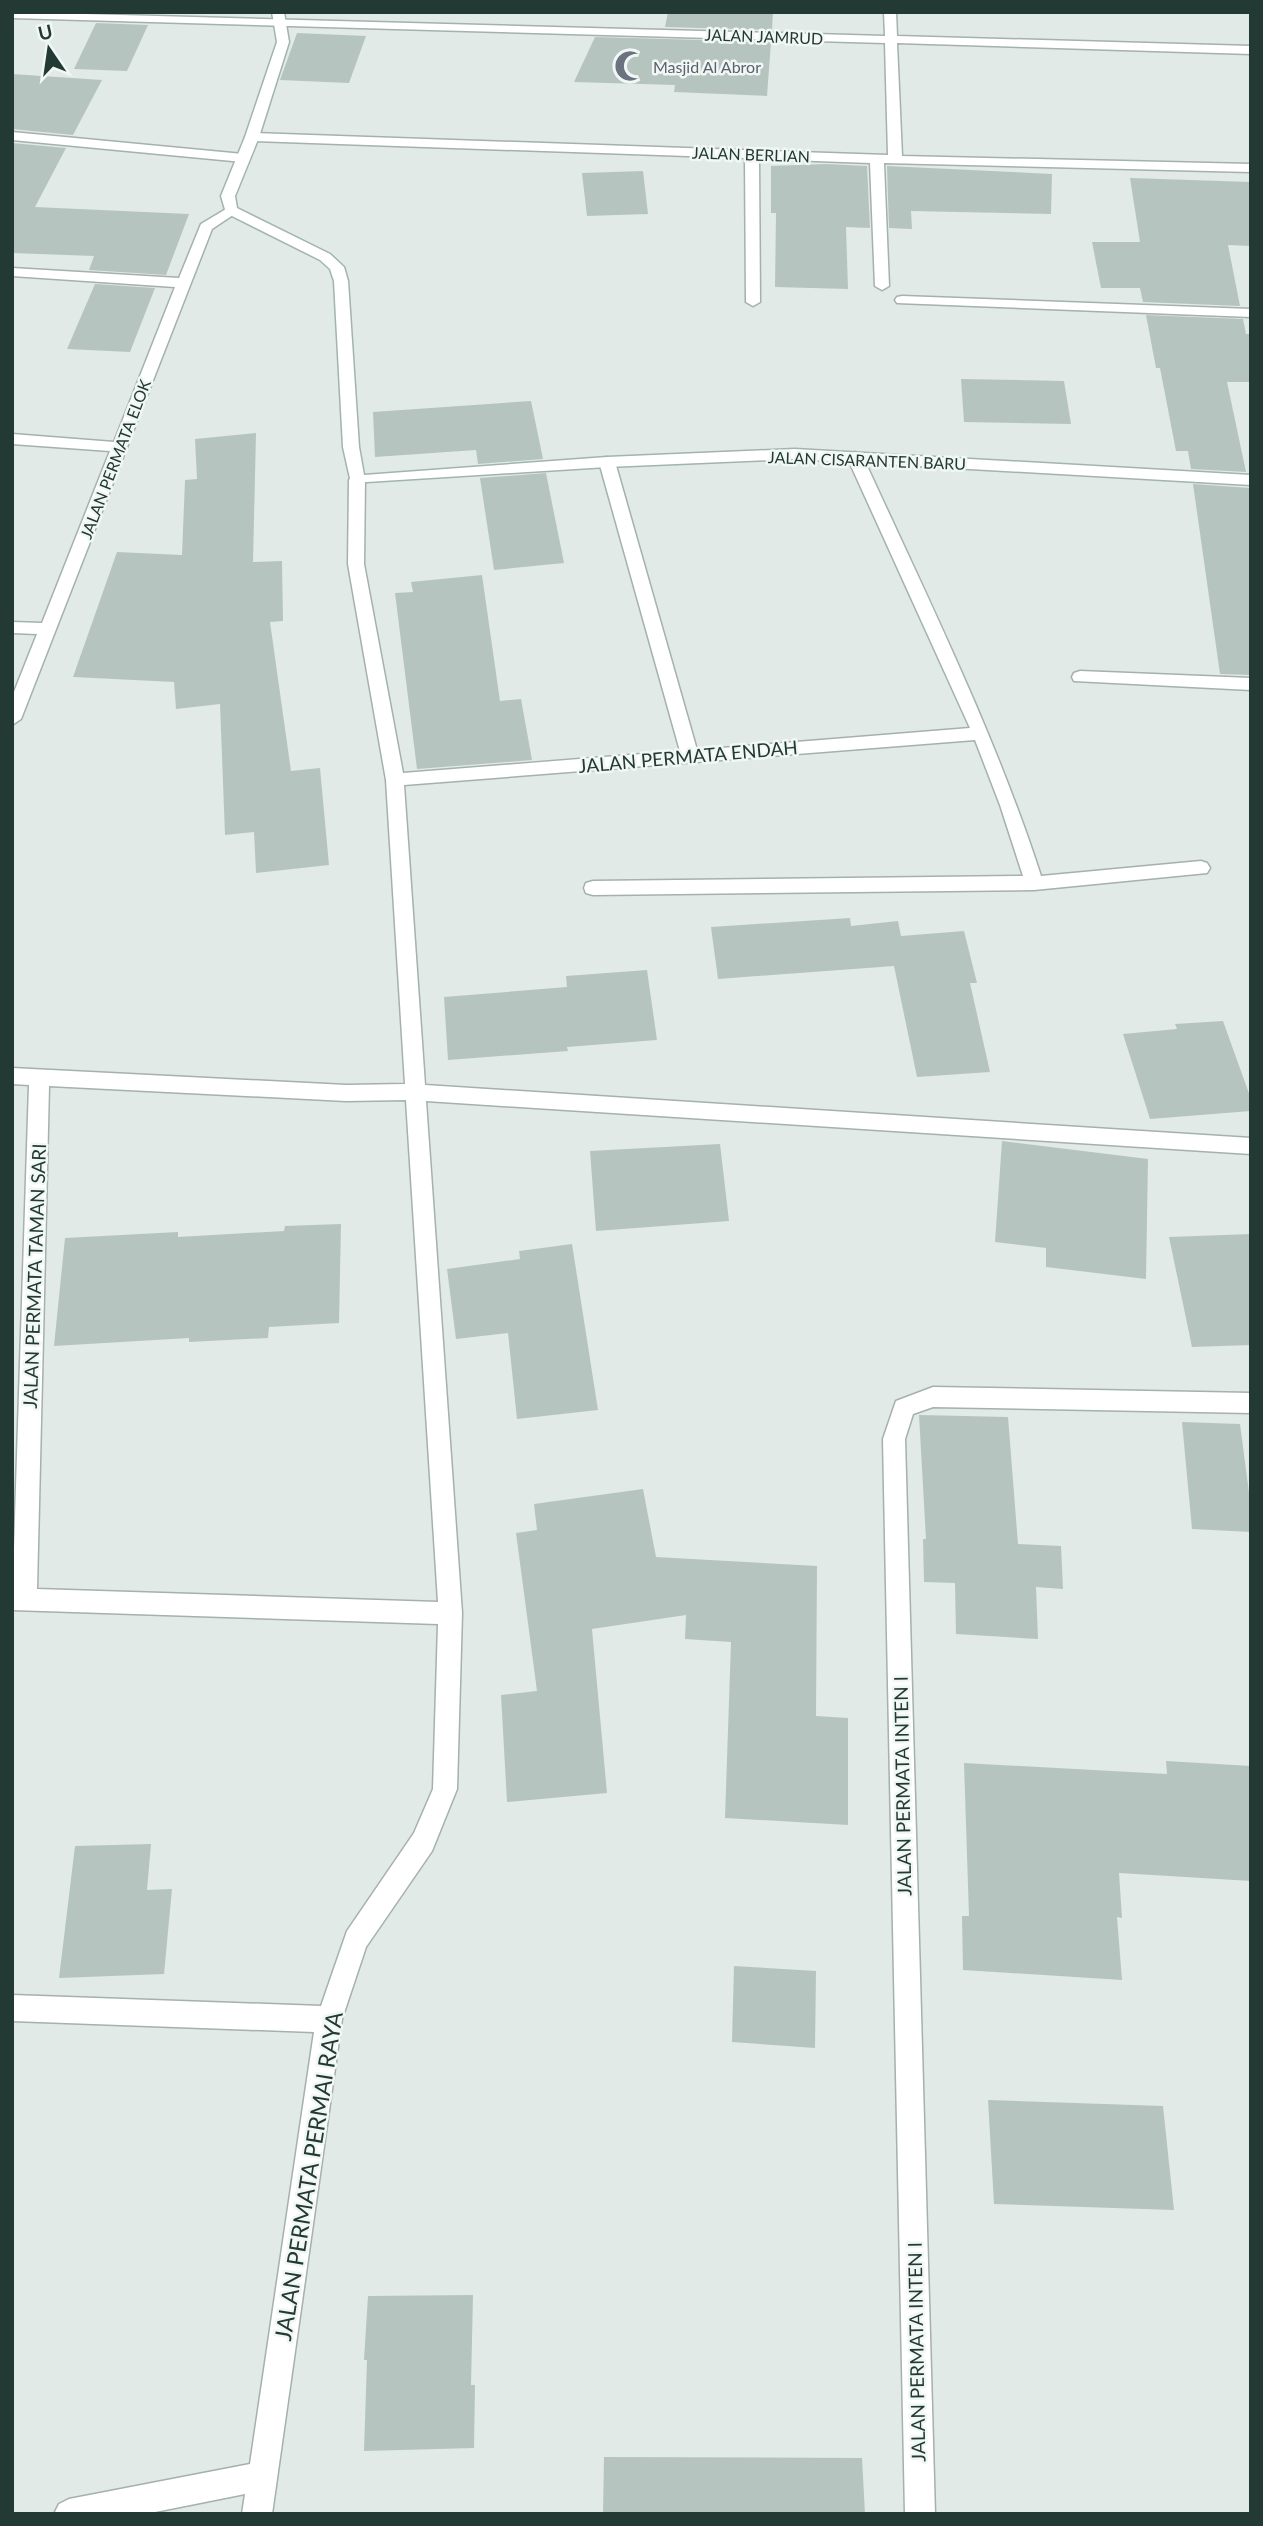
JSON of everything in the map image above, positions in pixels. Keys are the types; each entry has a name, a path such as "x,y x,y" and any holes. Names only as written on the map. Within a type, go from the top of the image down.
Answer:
{"street":[{"path":"890,12 895,159"},
{"name":"JALAN JAMRUD","path":"12,14 278,17 891,40 1251,50"},
{"path":"232,210 228,196 248,147 283,42 278,17"},
{"name":"JALAN BERLIAN","path":"12,136 248,147 752,154 1251,168"},
{"path":"752,154 753,302"},
{"path":"877,159 882,285"},
{"name":"JALAN PERMATA ELOK","path":"12,719 206,228 232,210"},
{"name":"JALAN PERMATA PERMAI RAYA","path":"232,210 326,257 337,267 341,281 351,447 357,480 356,564 395,779 450,1612 444,1789 423,1842 356,1940 329,2019 257,2514"},
{"path":"12,272 183,283"},
{"path":"902,300 1251,313"},
{"path":"12,439 121,447"},
{"name":"JALAN CISARANTEN BARU","path":"357,480 607,462 795,454 1251,480"},
{"path":"855,457 981,733 1009,805 1034,883"},
{"path":"607,462 690,755"},
{"path":"12,627 48,629"},
{"path":"1080,677 1251,684"},
{"name":"JALAN PERMATA ENDAH","path":"395,779 981,733"},
{"path":"593,888 1034,883 1201,868"},
{"path":"12,1076 346,1093 415,1092 1251,1146"},
{"name":"JALAN PERMATA TAMAN SARI","path":"19,1600 39,1078"},
{"name":"JALAN PERMATA INTEN I","path":"920,2514 894,1439 904,1408 933,1397 1251,1403"},
{"path":"19,1600 450,1612"},
{"path":"12,2008 329,2019"},
{"path":"69,2514 262,2476"}],"building":[{"path":"668,12 773,12 772,30 665,27"},
{"path":"96,23 148,25 127,71 74,69"},
{"path":"297,33 366,36 349,83 280,80"},
{"path":"595,37 771,42 767,96 674,92 675,85 574,82"},
{"path":"12,74 102,80 73,135 12,129"},
{"path":"12,143 66,148 35,207 189,214 166,275 89,270 94,256 12,253"},
{"path":"771,166 867,166 870,228 846,227 848,289 775,287 776,213 771,213"},
{"path":"887,166 1052,174 1051,214 911,211 912,229 889,228"},
{"path":"643,171 648,214 587,216 582,173"},
{"path":"1130,178 1251,182 1251,246 1228,245 1240,306 1143,302 1140,288 1101,288 1092,242 1140,242"},
{"path":"95,284 155,288 130,352 67,349"},
{"path":"1146,315 1243,319 1246,334 1251,334 1251,382 1227,382 1246,472 1191,469 1188,451 1176,451 1160,368 1156,368"},
{"path":"961,379 1064,381 1071,424 964,422"},
{"path":"531,401 543,459 478,464 476,450 375,457 373,412"},
{"path":"256,433 253,562 282,561 283,621 270,622 291,771 320,768 329,865 256,873 254,832 225,835 220,704 176,709 174,682 73,677 117,552 182,555 185,480 197,479 195,439"},
{"path":"546,473 564,563 494,570 480,478"},
{"path":"1193,484 1250,488 1251,675 1220,674"},
{"path":"482,575 500,701 521,699 532,760 417,769 395,593 413,592 411,582"},
{"path":"850,918 851,926 898,921 901,936 964,931 977,983 970,983 990,1072 917,1077 894,966 718,979 711,927"},
{"path":"647,970 657,1040 567,1047 568,1051 448,1060 444,997 567,987 566,976"},
{"path":"1223,1021 1251,1099 1251,1111 1150,1119 1123,1034 1177,1029 1175,1024"},
{"path":"1002,1141 1148,1159 1146,1279 1046,1267 1046,1248 995,1242"},
{"path":"720,1144 729,1221 596,1231 590,1151"},
{"path":"341,1224 339,1323 269,1327 268,1338 189,1342 189,1338 54,1346 65,1238 178,1232 178,1237 284,1231 285,1226"},
{"path":"1251,1234 1251,1345 1192,1347 1169,1237"},
{"path":"572,1244 598,1410 517,1419 508,1333 456,1339 447,1269 520,1259 519,1251"},
{"path":"919,1415 1008,1417 1018,1544 1061,1546 1063,1589 1036,1587 1038,1639 956,1634 955,1583 924,1582 923,1539 926,1539"},
{"path":"1182,1422 1240,1424 1251,1508 1251,1532 1192,1529"},
{"path":"643,1489 656,1557 817,1566 816,1716 848,1718 848,1825 725,1818 731,1642 685,1639 686,1615 592,1629 607,1793 507,1802 501,1695 537,1691 516,1533 537,1530 534,1504"},
{"path":"1166,1761 1251,1766 1251,1881 1119,1873 1122,1918 1117,1917 1122,1980 963,1970 962,1916 969,1916 964,1763 1167,1774"},
{"path":"151,1844 147,1890 172,1889 164,1974 59,1978 75,1846"},
{"path":"734,1966 816,1971 815,2048 732,2042"},
{"path":"988,2100 1163,2106 1174,2210 994,2204"},
{"path":"473,2295 471,2385 475,2385 474,2448 364,2451 367,2360 364,2360 368,2296"},
{"path":"604,2457 862,2458 865,2514 603,2514"}],"place":[{"name":"Masjid Al Abror","path":"630,66"}]}
